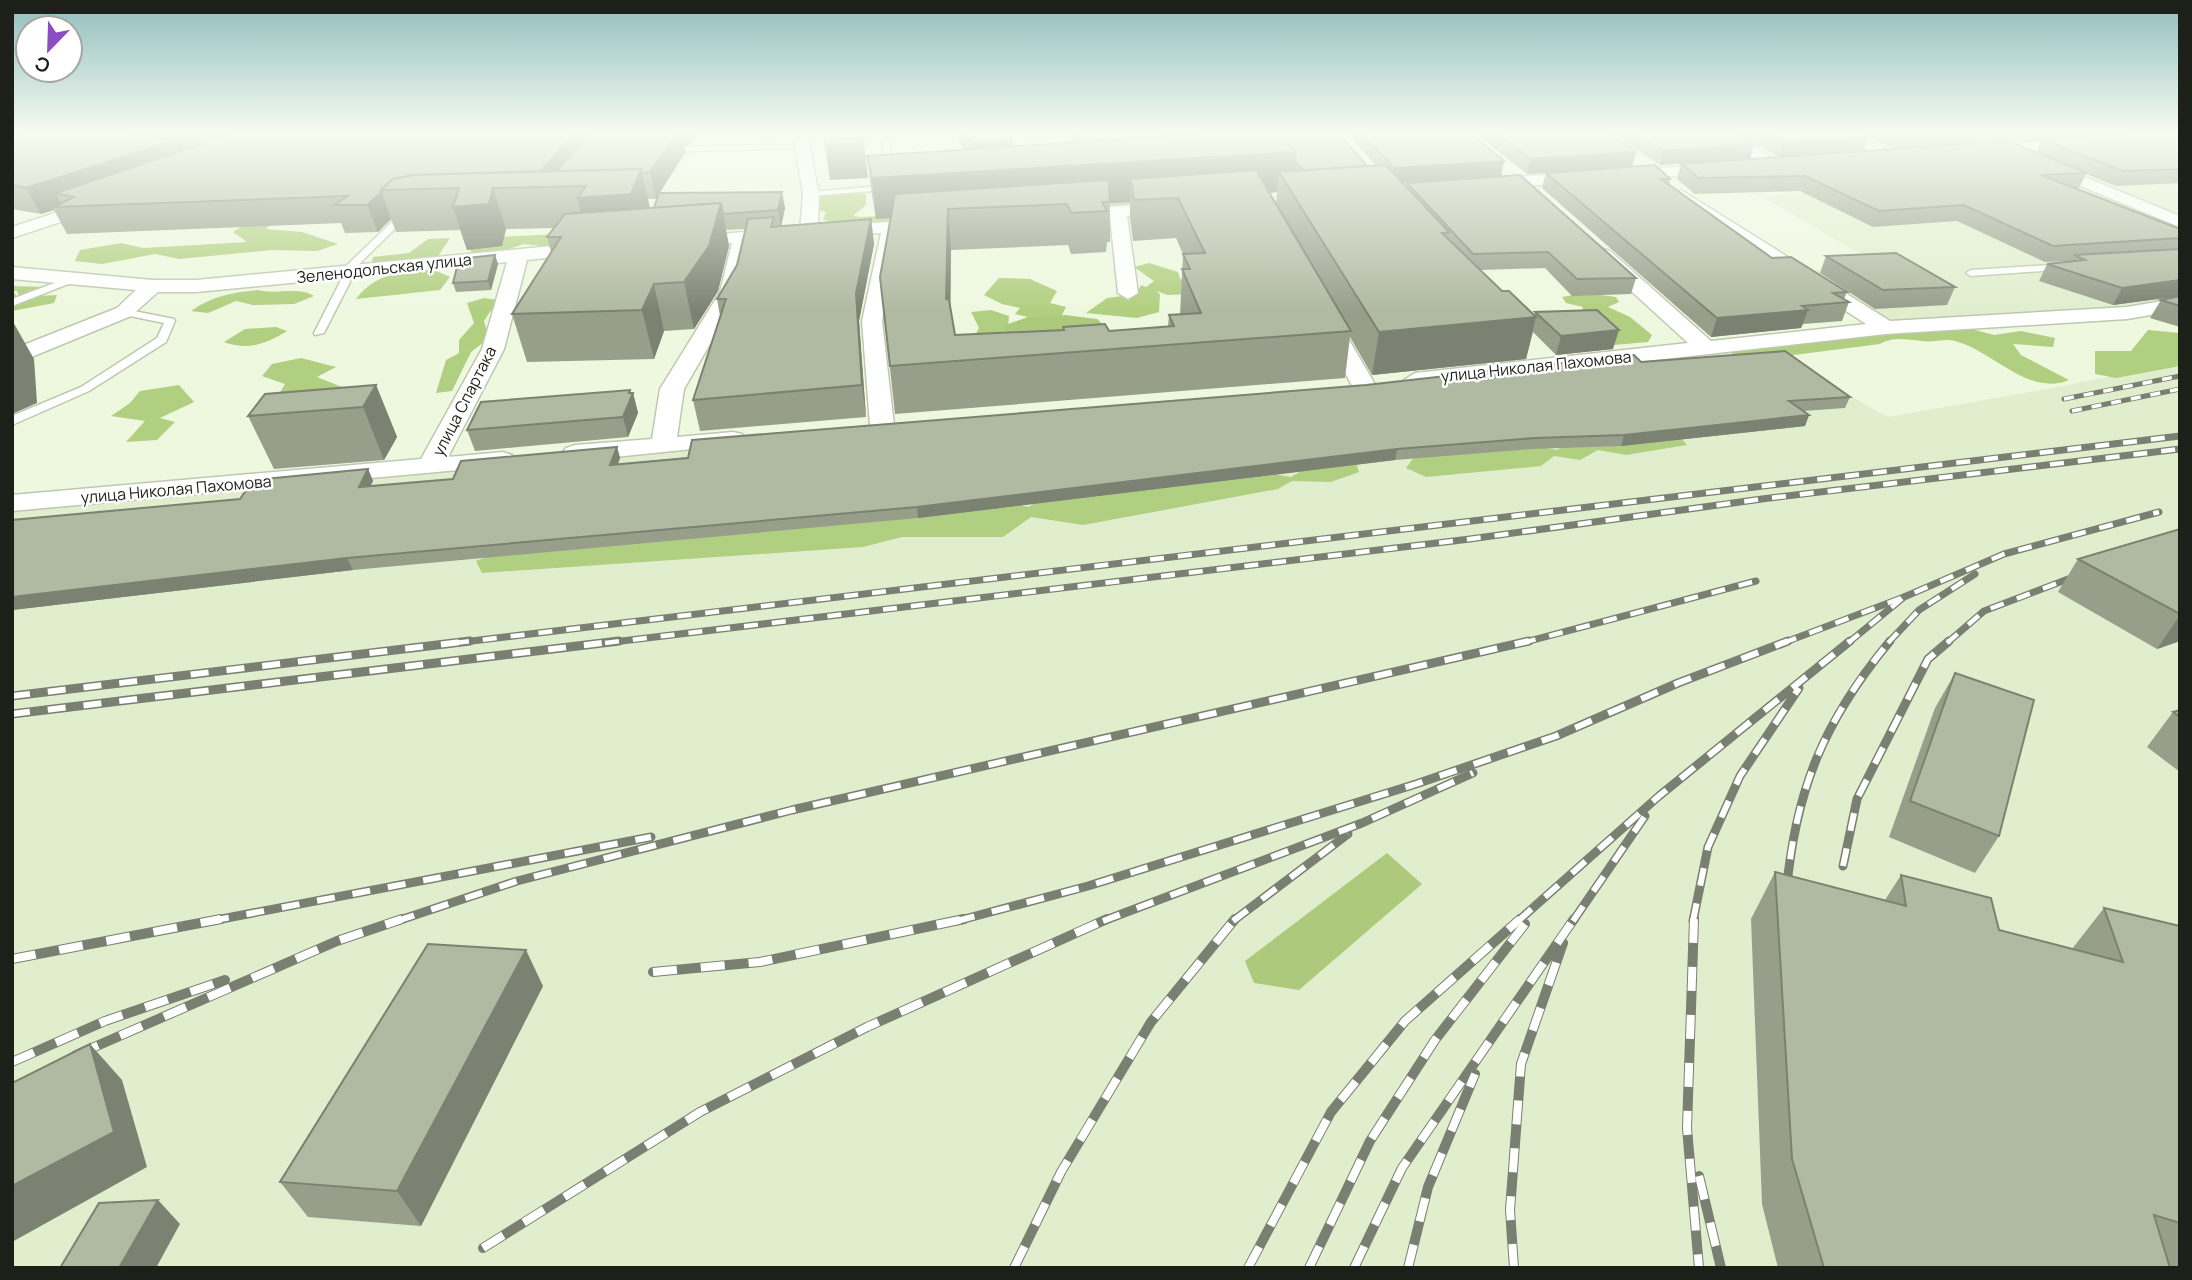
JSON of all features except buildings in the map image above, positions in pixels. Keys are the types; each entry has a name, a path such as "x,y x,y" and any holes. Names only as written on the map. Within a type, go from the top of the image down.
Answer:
{"street":[{"path":"1534,193 1541,199"},
{"path":"1678,193 1886,328"},
{"path":"2110,193 2180,222"},
{"path":"809,232 811,194"},
{"path":"12,233 117,197"},
{"path":"1051,216 1196,206"},
{"path":"1118,211 1128,293"},
{"path":"673,242 943,223"},
{"path":"882,425 872,321 889,227"},
{"path":"663,445 673,389 730,292 743,237"},
{"path":"1593,246 1706,348"},
{"name":"Зеленодольская улица","path":"12,273 153,286 233,283 519,253 608,247"},
{"name":"улица Спартака","path":"430,467 493,349 519,253"},
{"path":"29,351 124,312 153,286"},
{"name":"улица Николая Пахомова","path":"1318,305 1353,387 1547,363 1886,328 2127,313 2180,304"},
{"path":"1528,344 1547,363"},
{"path":"855,428 909,423"},
{"path":"557,455 759,436"},
{"name":"улица Николая Пахомова","path":"12,503 531,457"}],"lane":[{"path":"811,194 824,193"},
{"path":"319,333 345,282 345,272 403,216 415,213"},
{"path":"1971,273 2082,265"},
{"path":"12,303 73,279"},
{"path":"12,421 85,389 162,340 170,321 124,312"}],"shaded area":[{"path":"841,193 866,194 866,205 853,216 862,217 1131,196 1140,207 924,223 888,221 863,227 823,220 826,212 817,210 815,197"},
{"path":"1802,193 2034,197 2094,193 2180,228 2180,298 2118,310 1902,323 1878,317 1806,271 1879,265 1763,197"},
{"path":"2118,193 2180,193 2180,217"},
{"path":"265,210 284,210 266,229 302,232 338,244 317,251 272,250 179,259 155,254 102,264 75,261 80,250 121,243 143,248 247,242 233,232"},
{"path":"557,234 557,248 524,244 494,254 472,254 469,247 499,237"},
{"path":"450,238 438,256 371,266 373,257 409,253 428,239"},
{"path":"1149,263 1178,272 1180,279 1205,282 1212,293 1168,295 1156,291 1160,294 1159,312 1137,318 1086,313 1107,298 1137,294 1141,285 1146,287 1154,281 1134,267"},
{"path":"434,270 450,277 440,290 356,299 382,278"},
{"path":"999,278 1030,279 1057,291 1050,303 1066,307 1061,317 1032,318 1015,314 1020,308 1002,304 984,295"},
{"path":"12,286 47,287 19,296 17,291 13,291 17,297 57,295 54,303 12,311"},
{"path":"258,290 294,291 314,296 294,304 253,305 236,301 208,313 191,311 223,296"},
{"path":"1585,293 1616,297 1619,302 1608,307 1630,317 1652,335 1648,342 1614,345 1580,316 1583,307 1566,303 1562,297"},
{"path":"484,298 498,300 484,321 489,338 471,352 452,391 436,393 446,360 459,353 459,340 474,323 467,303"},
{"path":"991,310 1009,316 1008,327 1028,337 971,342 979,328 971,312"},
{"path":"1065,315 1097,319 1111,332 1012,336 1002,326 1028,317"},
{"path":"276,327 287,331 256,345 241,346 224,342 245,329"},
{"path":"1964,327 1994,335 2021,331 2055,338 2053,347 2013,344 2021,355 2069,380 2054,384 2025,378 1983,353 1951,340 1896,339 1880,344 1755,360 1732,355 1734,349 1763,345"},
{"path":"2148,330 2180,333 2180,366 2116,378 2095,374 2095,351 2131,351"},
{"path":"1765,348 1888,417 2180,362 2180,1268 12,1268 12,511 1184,406 1388,392"},
{"path":"301,358 336,367 317,377 347,389 273,404 285,384 262,376 272,364"},
{"path":"179,385 194,402 160,418 175,422 157,440 126,442 145,421 111,416 130,403 140,391"},
{"path":"1680,437 1687,445 1626,455 1598,450 1580,460 1554,456 1541,466 1426,477 1406,468 1414,457 1527,443 1556,450 1574,443"},
{"path":"1355,461 1359,472 1331,482 1292,481 1278,489 1083,525 1031,517 1003,537 902,537 863,547 482,573 476,561 505,550 1004,501 1029,507 1046,494 1263,472 1291,477 1316,462"},
{"path":"1387,853 1422,884 1299,990 1254,983 1245,961"}],"railway":[{"path":"2064,399 2180,376"},
{"path":"2072,411 2180,389"},
{"path":"455,643 2180,436"},
{"path":"605,643 1470,539 1762,499 2180,449"},
{"path":"1904,597 2004,554 2159,512"},
{"path":"1947,643 1984,611 2084,573"},
{"path":"1888,643 1919,610 1975,574"},
{"path":"1522,643 1756,581"},
{"path":"1783,643 1904,597"},
{"path":"1848,643 1904,597"},
{"path":"12,696 470,641"},
{"path":"12,714 619,641"},
{"path":"397,921 517,881 792,810 1529,641"},
{"path":"957,921 1088,886 1416,784 1556,736 1678,683 1788,641"},
{"path":"1518,921 1659,796 1850,641"},
{"path":"1786,895 1797,823 1816,759 1847,700 1890,641"},
{"path":"1843,866 1857,799 1928,659 1949,641"},
{"path":"1693,921 1708,847 1740,776 1799,688"},
{"path":"1103,921 1362,823 1473,773"},
{"path":"1573,921 1645,816"},
{"path":"1234,920 1348,834"},
{"path":"211,921 651,837"},
{"path":"12,959 221,919"},
{"path":"76,1055 337,941 402,919"},
{"path":"653,972 760,962 964,919"},
{"path":"483,1248 700,1112 867,1027 1107,919"},
{"path":"1248,1268 1331,1112 1405,1021 1520,919"},
{"path":"1354,1268 1402,1168 1574,919"},
{"path":"1694,919 1687,1128 1699,1268"},
{"path":"1014,1268 1061,1172 1151,1022 1234,920"},
{"path":"1309,1268 1370,1141 1435,1040 1525,924"},
{"path":"1514,1268 1510,1210 1521,1064 1563,943"},
{"path":"12,1062 105,1021 225,980"},
{"path":"1408,1268 1428,1187 1475,1074"},
{"path":"1699,1176 1721,1268"}]}
